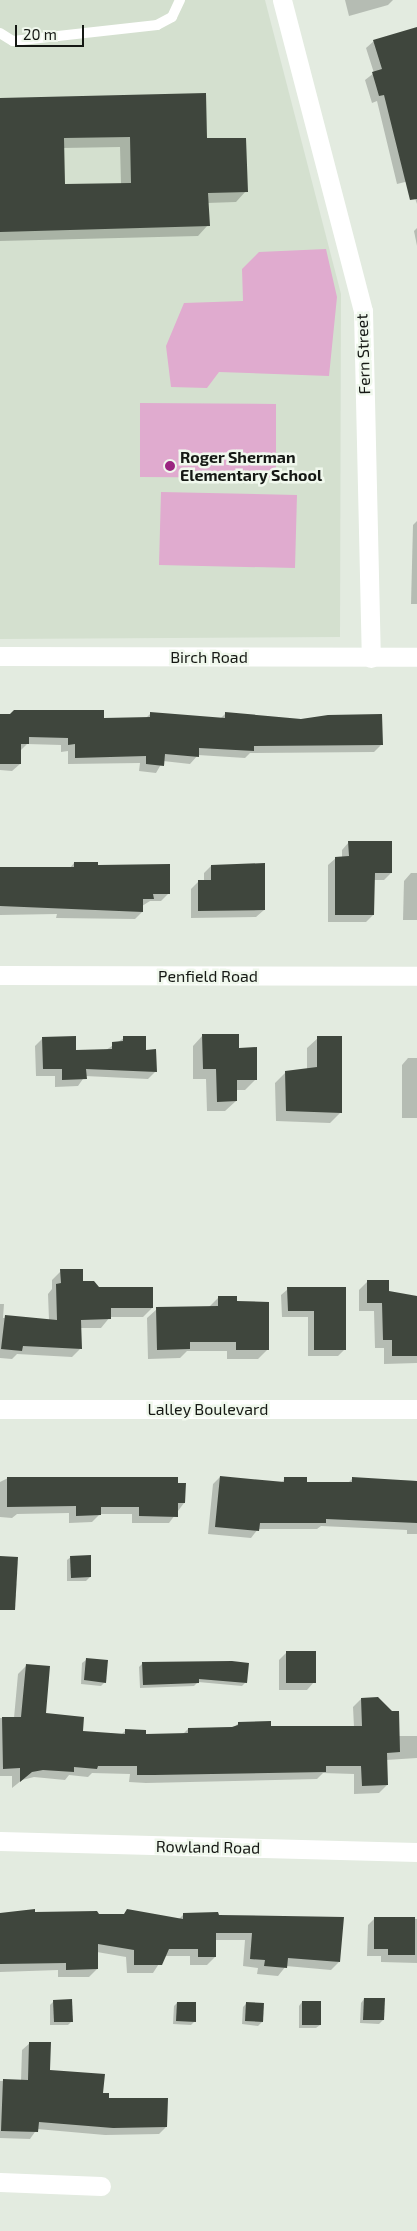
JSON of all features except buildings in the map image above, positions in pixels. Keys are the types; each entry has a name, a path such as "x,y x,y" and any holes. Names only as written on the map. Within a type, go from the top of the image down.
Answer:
{"street":[{"name":"Fern Street","path":"282,0 363,311 370,658"},
{"name":"Birch Road","path":"0,656 417,657"},
{"name":"Penfield Road","path":"0,975 417,976"},
{"name":"Lalley Boulevard","path":"0,1409 417,1410"},
{"name":"Rowland Road","path":"0,1841 417,1852"},
{"path":"0,2182 101,2186"}],"lane":[{"path":"0,33 12,41 157,25 172,17 180,0"}],"shaded area":[{"name":"Roger Sherman Elementary School","path":"0,0 265,0 341,294 340,637 0,639"},
{"path":"326,249 337,297 329,376 219,372 207,388 171,387 166,346 184,303 243,301 242,269 259,252"},
{"path":"140,403 276,404 276,478 140,477"},
{"path":"161,492 297,495 295,568 159,565"}],"place":[{"name":"Roger Sherman Elementary School","path":"170,466"}]}
